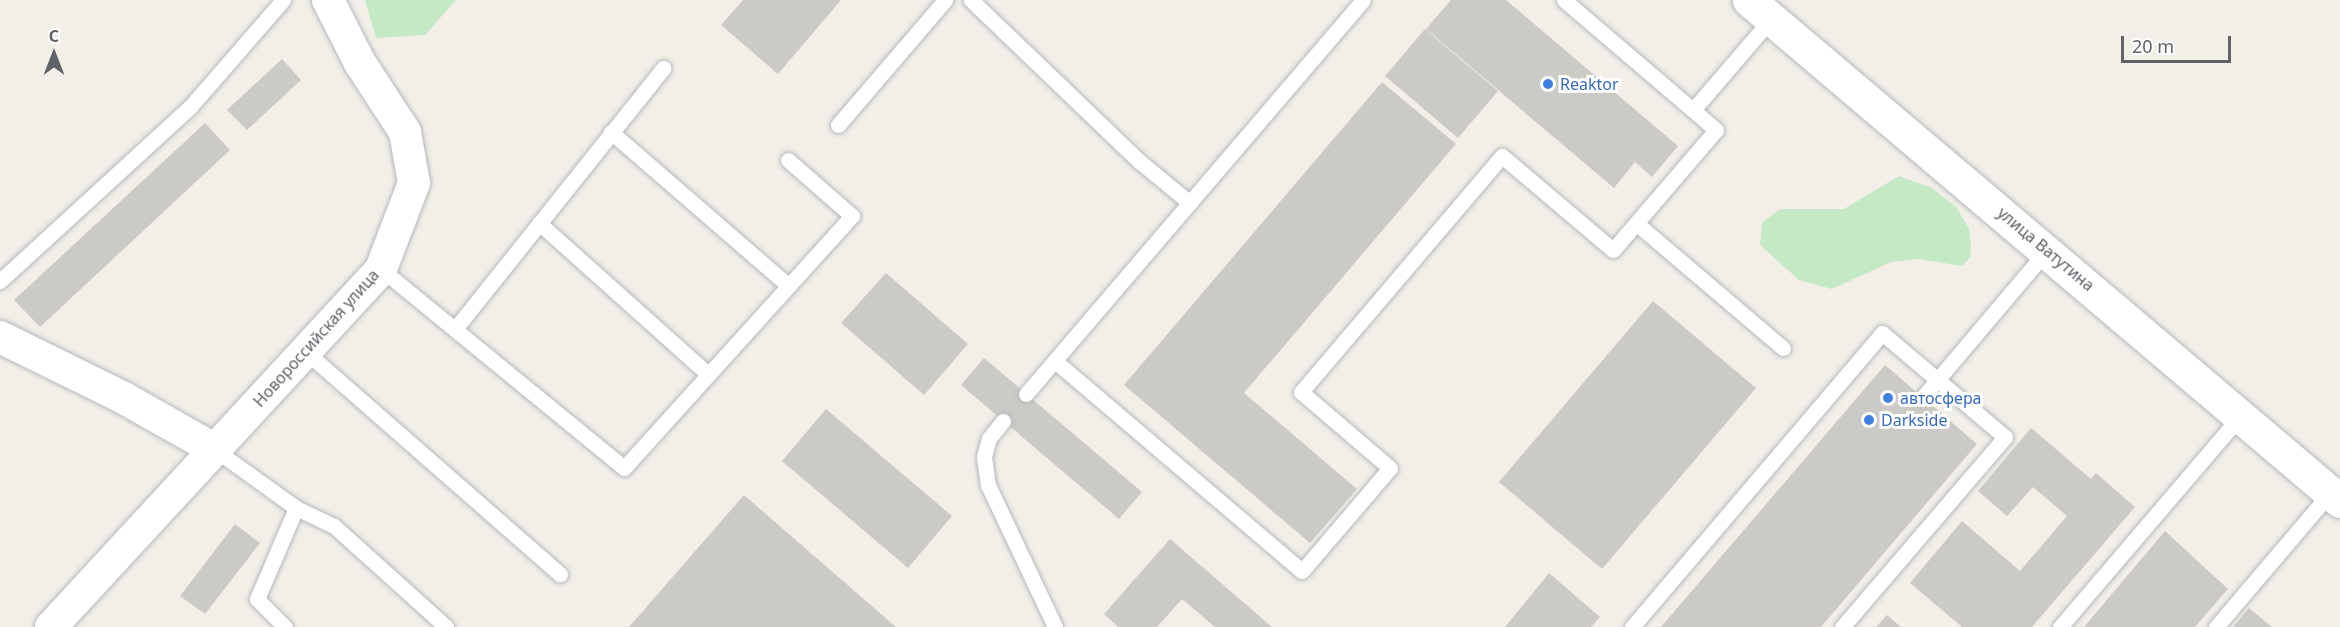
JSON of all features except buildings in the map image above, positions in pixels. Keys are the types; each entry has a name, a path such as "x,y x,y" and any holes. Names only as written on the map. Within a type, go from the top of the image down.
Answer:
{"main road":[{"name":"улица Ватутина","path":"1760,9 2047,250 2335,497"}],"street":[{"name":"Новороссийская улица","path":"51,627 381,268 414,183 405,132 360,63 328,0"},
{"path":"0,337 122,397 214,449"}],"lane":[{"path":"0,281 190,107 283,0"},
{"path":"838,125 945,0"},
{"path":"971,0 1139,161 1190,203"},
{"path":"1026,394 1363,0"},
{"path":"1055,361 1302,571 1390,468 1300,392 1502,156 1613,250 1716,130 1564,0"},
{"path":"1693,110 1760,9"},
{"path":"454,329 663,68"},
{"path":"611,132 789,286"},
{"path":"381,268 624,468 852,216 788,160"},
{"path":"1636,223 1783,348"},
{"path":"539,224 708,375"},
{"path":"1922,398 2047,250"},
{"path":"1632,627 1882,333 2005,437 1842,627"},
{"path":"305,351 560,574"},
{"path":"2060,627 2240,416"},
{"path":"1003,421 989,438 984,457 988,485 1055,627"},
{"path":"214,449 296,508 334,526 446,627"},
{"path":"2216,627 2335,497"},
{"path":"285,627 257,599 296,508"}],"green space":[{"path":"365,0 456,0 425,35 376,38"},
{"path":"1899,176 1932,188 1957,208 1969,229 1971,247 1970,257 1962,266 1919,259 1891,262 1832,289 1799,280 1760,245 1762,223 1780,209 1844,209"}],"place":[{"name":"Reaktor","path":"1548,84"},
{"name":"автосфера","path":"1888,398"},
{"name":"Darkside","path":"1869,420"}]}
